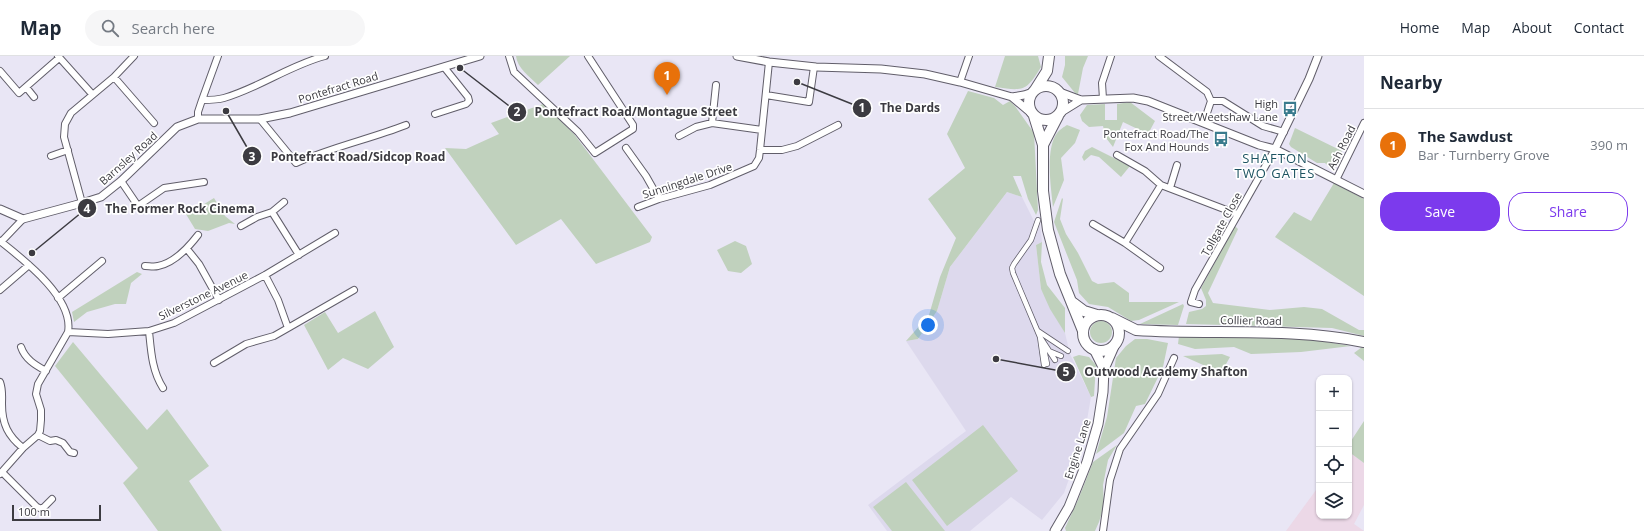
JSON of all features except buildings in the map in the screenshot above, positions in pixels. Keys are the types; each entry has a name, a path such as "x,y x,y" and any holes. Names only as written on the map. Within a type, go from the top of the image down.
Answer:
{"highway":[{"path":"1049,56 1047,71 1029,102 1043,145 1043,191 1048,230 1060,274 1072,302 1086,342 1094,349 1103,351 1112,348 1119,337 1118,327 1112,318 1105,315 1097,315 1084,311 1072,302"},
{"path":"1043,145 1059,114 1063,101 1047,71"},
{"path":"1034,91 1038,88 1048,86 1057,90"},
{"path":"1033,114 1043,120 1054,119 1059,114"},
{"path":"1083,331 1088,321 1097,315"},
{"name":"Collier Road","path":"1112,318 1136,330 1303,333 1336,336 1364,342"},
{"path":"1116,343 1136,330"}],"main road":[{"name":"Engine Lane","path":"1055,531 1068,507 1087,462 1098,424 1103,392 1104,369 1116,343"},
{"name":"Engine Lane","path":"1094,349 1104,369"}],"street":[{"path":"82,203 64,137 65,124 71,113 114,77 133,56"},
{"path":"198,119 198,112 218,56"},
{"path":"202,100 223,98 238,93 309,58 325,56"},
{"name":"Pontefract Road","path":"198,119 260,119 290,113 480,56"},
{"path":"508,56 514,72 578,132 595,153 634,129 633,125 588,56"},
{"path":"737,56 769,62 814,67 881,69 926,74 1012,96 1024,95 1034,91"},
{"path":"960,82 969,56"},
{"path":"1103,99 1102,83 1111,56"},
{"path":"1159,56 1206,89 1211,101 1204,122"},
{"path":"1275,149 1309,79 1318,56"},
{"path":"0,71 19,93 59,57 92,94"},
{"name":"Sunningdale Drive","path":"638,207 659,199 710,185 754,166 759,158 769,62"},
{"path":"436,114 466,104 469,101 468,97 444,67"},
{"path":"766,95 809,102 814,67"},
{"path":"114,77 154,123"},
{"path":"712,123 716,85"},
{"path":"26,87 34,97"},
{"path":"1057,90 1081,100 1134,98 1148,101 1259,145 1275,149 1364,194"},
{"path":"1012,96 1033,114"},
{"path":"1059,114 1081,100"},
{"path":"1211,101 1223,101 1263,126 1284,132"},
{"name":"Barnsley Road","path":"23,219 101,197 122,181 177,127 198,119"},
{"path":"260,119 296,163 319,152 391,131 406,125"},
{"path":"679,136 696,127 712,123 762,130"},
{"name":"Ash Road","path":"1336,180 1364,124"},
{"path":"760,150 782,150 798,146 838,125"},
{"path":"626,148 646,176 659,199"},
{"name":"Tollgate Close","path":"1199,304 1191,302 1195,290 1275,149"},
{"path":"51,156 68,150"},
{"path":"1117,155 1145,170 1161,185 1237,214"},
{"path":"1170,188 1177,165"},
{"path":"122,181 138,206 164,188 204,182"},
{"path":"1125,243 1161,185"},
{"path":"241,226 256,217 272,212 284,202"},
{"path":"0,209 23,219 1,242 29,265 47,283 58,298 66,313 70,325 68,332 38,384 36,394 41,410 38,435 23,448 1,473 37,507 42,509 52,499"},
{"path":"272,212 299,255"},
{"path":"1038,220 1031,240 1012,268 1038,331 1049,363"},
{"path":"1093,224 1125,243 1160,268"},
{"name":"Silverstone Avenue","path":"68,332 108,334 149,331 174,323 265,275 335,233"},
{"path":"145,266 158,266 170,260 187,249 198,235"},
{"path":"187,249 199,264 219,300"},
{"path":"58,298 102,261"},
{"path":"0,290 29,265"},
{"path":"265,275 278,300 288,328"},
{"path":"214,363 246,344 274,336 354,290"},
{"path":"149,331 153,366 156,378 163,388"},
{"path":"1038,331 1068,351"},
{"path":"1040,337 1049,351 1049,363"},
{"path":"1040,337 1041,349 1049,363"},
{"path":"21,347 23,354 34,364 46,371"},
{"path":"1049,351 1061,356"},
{"path":"1103,531 1110,480 1114,463 1120,449 1158,394 1174,358"},
{"path":"0,382 2,388 3,423 7,432 23,448"},
{"path":"38,435 50,441 56,440 63,443 70,452 74,452"}],"shaded area":[{"path":"1007,192 1022,197 1034,221 1040,223 1042,242 1036,245 1041,289 1065,333 1070,354 1091,397 1084,437 1064,493 1042,520 1011,497 970,531 887,531 868,505 966,431 906,341 918,339 937,311 950,267"},
{"path":"1352,454 1364,463 1364,505 1354,524 1364,531 1286,531 1316,490 1316,519 1352,519"}],"green space":[{"path":"516,56 570,56 538,85 521,68"},
{"path":"1005,56 1038,56 1041,67 1031,81 1023,88 1012,89 995,87"},
{"path":"1065,56 1088,56 1083,68 1078,94 1075,93 1062,77 1065,65"},
{"path":"968,91 994,98 1003,105 1010,101 1034,133 1038,210 1036,215 1028,199 1021,176 1013,176 1022,197 1007,192 950,267 937,311 918,339 906,341 929,315 940,277 956,238 928,199 965,168 947,134"},
{"path":"1130,102 1155,121 1148,134 1123,122 1113,147 1106,138 1103,126 1089,127 1082,121 1080,115 1087,105 1105,104 1105,120 1117,120 1117,104"},
{"path":"543,104 574,134 652,237 650,242 596,264 561,219 516,245 445,148 466,149 499,134 491,123"},
{"path":"1067,125 1080,130 1075,143 1061,158 1064,180 1053,207 1050,179 1051,149 1053,140 1057,133"},
{"path":"1295,128 1342,151 1334,168 1331,169 1325,163 1317,163 1291,147 1289,144"},
{"path":"1092,147 1130,166 1121,177 1099,157 1091,155 1084,161 1082,157 1085,151"},
{"path":"1334,183 1364,199 1364,296 1275,237 1294,212 1311,221"},
{"path":"214,198 225,216 235,224 229,223 208,231 195,229 181,206 201,206"},
{"path":"1062,198 1060,219 1066,234 1078,253 1092,281 1098,284 1114,282 1129,293 1129,302 1179,302 1139,320 1131,321 1108,307 1089,304 1079,293 1077,280 1054,222"},
{"path":"1235,226 1238,229 1208,293 1213,303 1270,310 1304,307 1322,309 1359,330 1364,330 1364,336 1332,328 1186,324 1189,312 1202,309 1206,306 1206,300 1201,288"},
{"path":"735,241 746,246 752,264 741,273 728,271 717,250"},
{"path":"1042,242 1041,262 1047,285 1065,308 1065,333 1050,309 1041,289 1036,245"},
{"path":"137,272 142,274 131,283 126,304 115,304 87,312 74,322 72,312"},
{"path":"1183,304 1184,306 1178,325 1140,324"},
{"path":"375,311 394,347 368,369 343,358 328,370 304,325 325,312 338,333"},
{"path":"1101,321 1109,324 1112,332 1109,340 1101,343 1093,340 1090,332 1093,324"},
{"path":"1179,336 1302,338 1351,346 1301,352 1251,354 1234,347 1195,349 1178,344"},
{"path":"1135,339 1147,339 1168,343 1163,367 1145,404 1136,406 1124,433 1096,454 1107,417 1116,358 1126,346"},
{"path":"73,342 147,430 167,409 209,466 189,481 222,531 158,531 123,483 138,468 55,366"},
{"path":"1362,347 1364,348 1364,361 1354,353"},
{"path":"1222,354 1230,357 1221,373 1183,356"},
{"path":"1079,355 1089,357 1096,365 1094,396 1091,397 1073,357"},
{"path":"1364,421 1364,463 1352,454 1352,439"},
{"path":"983,425 1018,471 947,526 912,480"},
{"path":"1117,445 1108,460 1103,485 1104,506 1095,531 1066,531 1065,528 1093,462"},
{"path":"906,482 945,531 892,531 873,507"}],"place":[{"name":"Pontefract Road/Montague Street","path":"460,68"},
{"name":"The Dards","path":"797,82"},
{"name":"The Sawdust","path":"667,95"},
{"name":"High Street/Weetshaw Lane","path":"1290,109"},
{"name":"Pontefract Road/Sidcop Road","path":"226,111"},
{"name":"Pontefract Road/The Fox And Hounds","path":"1221,139"},
{"name":"The Former Rock Cinema","path":"32,253"},
{"name":"Outwood Academy Shafton","path":"996,359"}],"district":[{"name":"SHAFTON TWO GATES","path":"1275,166"}]}
